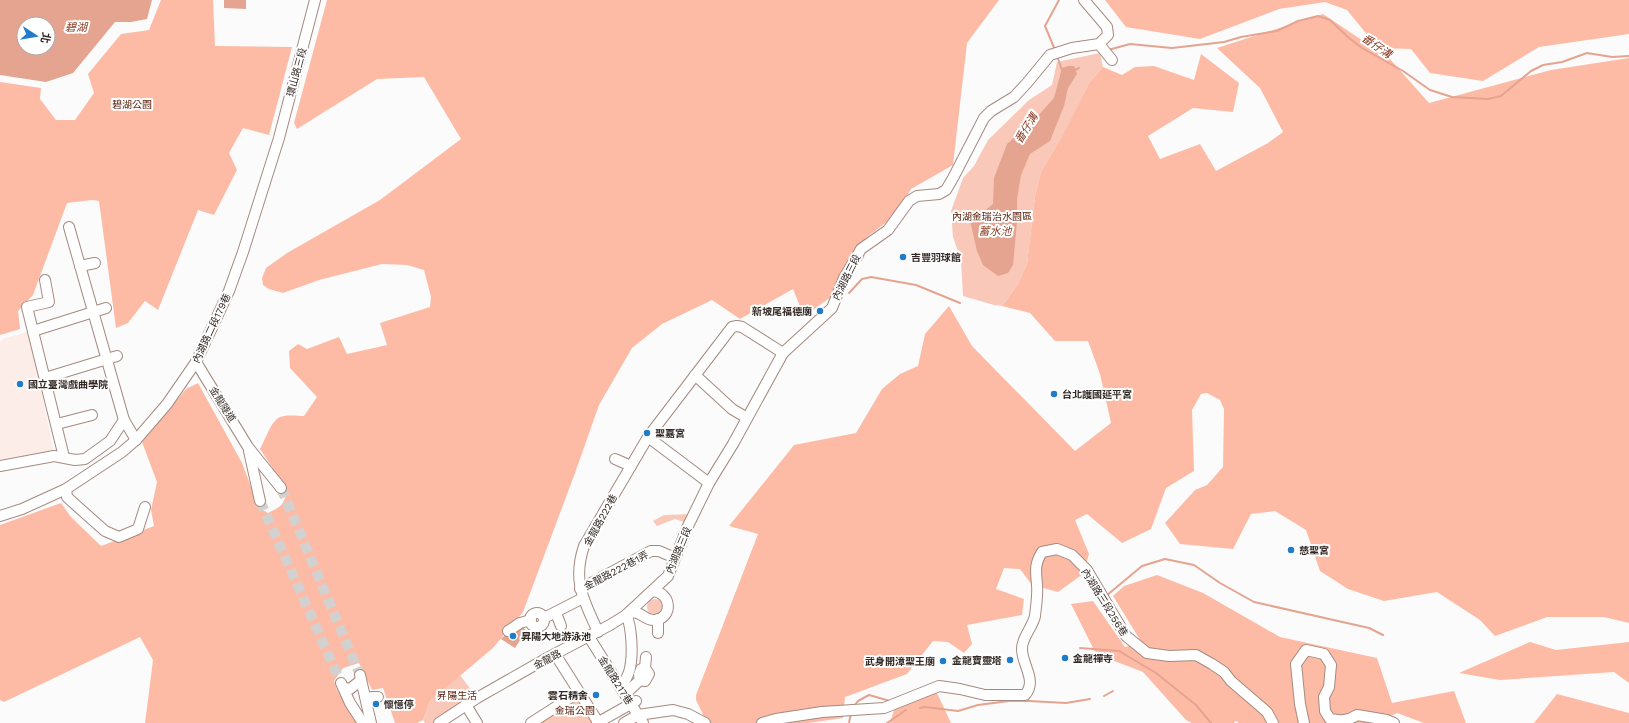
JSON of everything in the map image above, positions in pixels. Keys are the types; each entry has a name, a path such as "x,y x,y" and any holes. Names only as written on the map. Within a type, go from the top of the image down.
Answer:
{"street":[{"name":"環山路三段","path":"277,143 315,0"},
{"path":"1084,0 1107,27 1108,35 1099,44 1112,60"},
{"name":"內湖路三段","path":"653,591 668,576 688,526 709,483 733,444 783,353 832,308 844,278 861,249 888,230 909,200 917,196 938,194 946,190 984,118 998,106 1014,97 1050,55 1072,48 1099,44"},
{"name":"內湖路二段179巷","path":"0,516 22,509 66,489 122,452 136,440 167,404 196,362 229,290 261,198 277,143"},
{"path":"69,227 124,420 136,440"},
{"path":"80,266 95,262"},
{"path":"45,280 50,302 27,307 57,424 63,453 62,457"},
{"path":"33,331 106,308"},
{"name":"金龍路222巷","path":"594,634 582,594 579,575 584,546 648,437 732,327 742,326 783,353"},
{"path":"45,378 117,356"},
{"name":"金龍隧道","path":"196,362 248,447 278,484 262,484 258,491"},
{"path":"695,375 732,409 747,418"},
{"path":"57,424 92,415"},
{"path":"0,466 54,456 75,460 86,459 110,441 124,420"},
{"path":"648,437 709,483"},
{"name":"金龍隧道","path":"248,447 260,501"},
{"path":"615,459 631,466"},
{"path":"66,489 67,497 78,508 105,531 119,537 138,529 144,507"},
{"name":"內湖路三段256巷","path":"762,723 776,719 822,712 884,708 939,686 985,695 1026,695 1030,690 1031,681 1022,647 1035,618 1038,586 1036,573 1037,561 1042,552 1057,548 1072,554 1087,570 1126,636 1147,653 1169,656 1196,655 1212,664 1224,672 1231,681 1267,712 1273,723"},
{"name":"金龍路222巷1弄","path":"508,631 520,623 530,620 532,625 538,627 543,624 544,618 556,613 582,594 651,551 659,551 675,558"},
{"path":"623,690 632,660 630,625 626,615 634,612 650,620 658,619 664,616 667,612 668,602 662,594 653,591"},
{"name":"金龍路","path":"439,723 466,705 626,615 653,591"},
{"path":"556,613 561,626"},
{"path":"658,619 658,633"},
{"name":"金龍路217巷","path":"594,634 623,690 634,702 641,719"},
{"path":"1304,723 1300,704 1296,664 1306,650 1324,654 1331,665 1329,687 1324,697 1325,711 1330,719 1341,721 1350,720 1357,715 1387,720 1394,723"},
{"path":"555,654 597,723 634,702"},
{"path":"623,690 640,680 645,681 647,679 649,674 645,668 646,657"},
{"path":"363,723 350,702 342,685 350,689 355,686 360,678 371,723"},
{"path":"531,723 579,692"},
{"path":"350,702 354,696 359,694 366,698 378,697"},
{"path":"466,705 477,723"},
{"path":"618,712 624,723 673,710 688,714 704,723"}],"shaded area":[{"name":"國立臺灣戲曲學院","path":"29,331 54,453 0,463 0,342 3,339"}],"green space":[{"name":"碧湖公園","path":"161,0 213,0 215,46 292,47 269,135 243,128 229,153 237,170 214,215 198,210 158,310 145,301 128,323 116,328 99,201 92,200 67,203 33,295 18,311 20,329 0,335 0,82 41,88 40,99 56,120 75,120 94,93 88,74 121,34 149,30"},
{"path":"327,0 999,0 967,43 953,165 911,189 897,214 867,237 864,258 834,295 804,316 793,289 740,319 712,300 662,324 632,348 599,405 523,612 493,648 430,701 423,720 417,723 395,723 383,688 372,690 359,663 343,668 334,681 337,690 357,723 145,723 153,660 140,637 4,702 0,700 0,525 61,503 71,517 101,546 154,526 151,510 157,482 142,442 186,389 198,383 242,463 259,508 268,513 273,511 282,504 287,490 260,449 270,428 278,418 287,416 304,416 317,397 290,368 289,351 298,344 307,349 339,337 347,354 387,345 380,323 430,307 431,297 424,270 407,265 382,264 319,280 283,293 269,289 263,285 262,278 266,268 287,253 380,200 461,139 424,77 377,79 297,129 294,123"},
{"path":"1105,0 1629,0 1629,34 1539,47 1483,81 1430,73 1411,49 1378,48 1347,10 1325,2 1279,9 1200,39 1126,27"},
{"path":"1323,14 1390,59 1429,103 1551,70 1629,58 1629,623 1604,617 1547,617 1495,636 1480,620 1437,592 1384,601 1348,589 1320,571 1306,530 1275,511 1251,514 1233,549 1180,544 1165,523 1195,490 1207,485 1223,467 1224,409 1220,400 1207,393 1201,394 1192,410 1194,471 1166,488 1151,529 1122,543 1087,514 1075,520 1089,554 1083,574 1058,592 1032,585 1020,569 1004,568 996,589 1024,599 1022,615 967,625 972,644 964,653 948,642 933,641 907,674 845,697 843,718 808,723 707,723 696,700 696,695 758,534 729,526 794,445 856,433 882,389 900,374 918,366 925,334 949,306 972,346 1075,451 1111,423 1100,374 1088,341 1055,341 1030,313 1002,306 1018,284 1027,264 1035,196 1041,172 1062,137 1089,83 1103,67 1122,75 1135,67 1154,66 1194,80 1201,54 1239,83 1233,112 1193,108 1148,136 1160,159 1200,144 1216,171 1268,143 1283,132 1260,88 1217,48"},
{"name":"內湖金瑞治水園區","path":"1100,53 1103,67 1089,83 1063,136 1041,172 1035,196 1027,264 1018,284 1002,306 963,296 961,260 953,237 951,211 963,178 974,166 988,140 1029,100 1052,85 1057,62"},
{"path":"692,514 687,523 675,519 657,526 653,521 664,515"},
{"path":"1157,575 1203,593 1280,637 1377,658 1392,703 1454,691 1466,723 1424,723 1397,713 1376,723 1239,723 1236,721 1234,723 1192,723 1186,720 1143,672 1096,654 1071,604 1093,601 1125,647 1142,643 1113,596 1124,586"},
{"path":"652,599 658,599 663,604 661,613 658,615 652,615 647,610 647,604"},
{"path":"1530,642 1556,650 1629,642 1629,683 1614,672 1500,680 1459,673"},
{"name":"昇陽生活","path":"460,675 477,698 439,723 425,723 423,720 430,701"},
{"name":"金瑞公園","path":"579,692 597,723 531,723"},
{"path":"937,693 951,723 890,723 896,704"},
{"path":"1557,694 1629,713 1629,723 1534,723"}],"water":[{"name":"碧湖","path":"0,0 152,0 147,19 131,22 115,22 73,73 46,82 0,75"},
{"path":"224,0 246,0 246,9 224,8"},
{"name":"蓄水池","path":"1074,66 1077,74 1068,88 1064,106 1050,141 1030,154 1021,175 1017,199 1017,222 1013,265 1008,273 998,276 983,265 977,251 969,216 981,214 993,204 994,178 1007,144 1037,117 1054,98 1062,68"},
{"name":"昇陽大地游泳池","path":"521,624 526,631 515,648 501,639 507,633"}],"waterway":[{"name":"番仔溝","path":"1055,50 1045,26 1059,0"},
{"name":"番仔溝","path":"1108,50 1130,44 1172,48 1224,42 1241,37 1277,31 1298,21 1318,16 1330,20 1362,48 1403,71 1430,90 1452,97 1488,99 1501,96 1531,71 1543,65 1562,62 1587,53 1612,57 1629,56"},
{"name":"番仔溝","path":"1057,56 1062,70"},
{"name":"番仔溝","path":"1073,71 1079,68"},
{"name":"番仔溝","path":"849,293 862,279 871,277 916,285 960,303"},
{"path":"1106,596 1142,566 1165,559 1194,565 1220,583 1254,602 1369,628 1383,635"},
{"path":"1080,648 1119,651 1156,673 1196,705 1211,723"},
{"path":"1104,696 1113,691"},
{"path":"854,706 858,701 869,695 890,701"},
{"path":"920,708 925,707 958,711 978,705 1009,701 1066,703 1090,699"},
{"path":"887,723 906,710"},
{"path":"849,723 851,713"}],"tunnel":[{"path":"281,488 360,675"},
{"path":"260,501 341,683"}],"place":[{"name":"吉豐羽球館","path":"903,257"},
{"name":"新坡尾福德廟","path":"820,311"},
{"name":"國立臺灣戲曲學院","path":"20,384"},
{"name":"台北護國延平宮","path":"1054,394"},
{"name":"聖嘉宮","path":"647,433"},
{"name":"慈聖宮","path":"1291,550"},
{"name":"昇陽大地游泳池","path":"513,636"},
{"name":"金龍禪寺","path":"1065,658"},
{"name":"金龍寶靈塔","path":"1010,660"},
{"name":"武身開漳聖王廟","path":"943,661"},
{"name":"雲石精舍","path":"596,695"},
{"name":"懷憶停","path":"376,704"}]}
